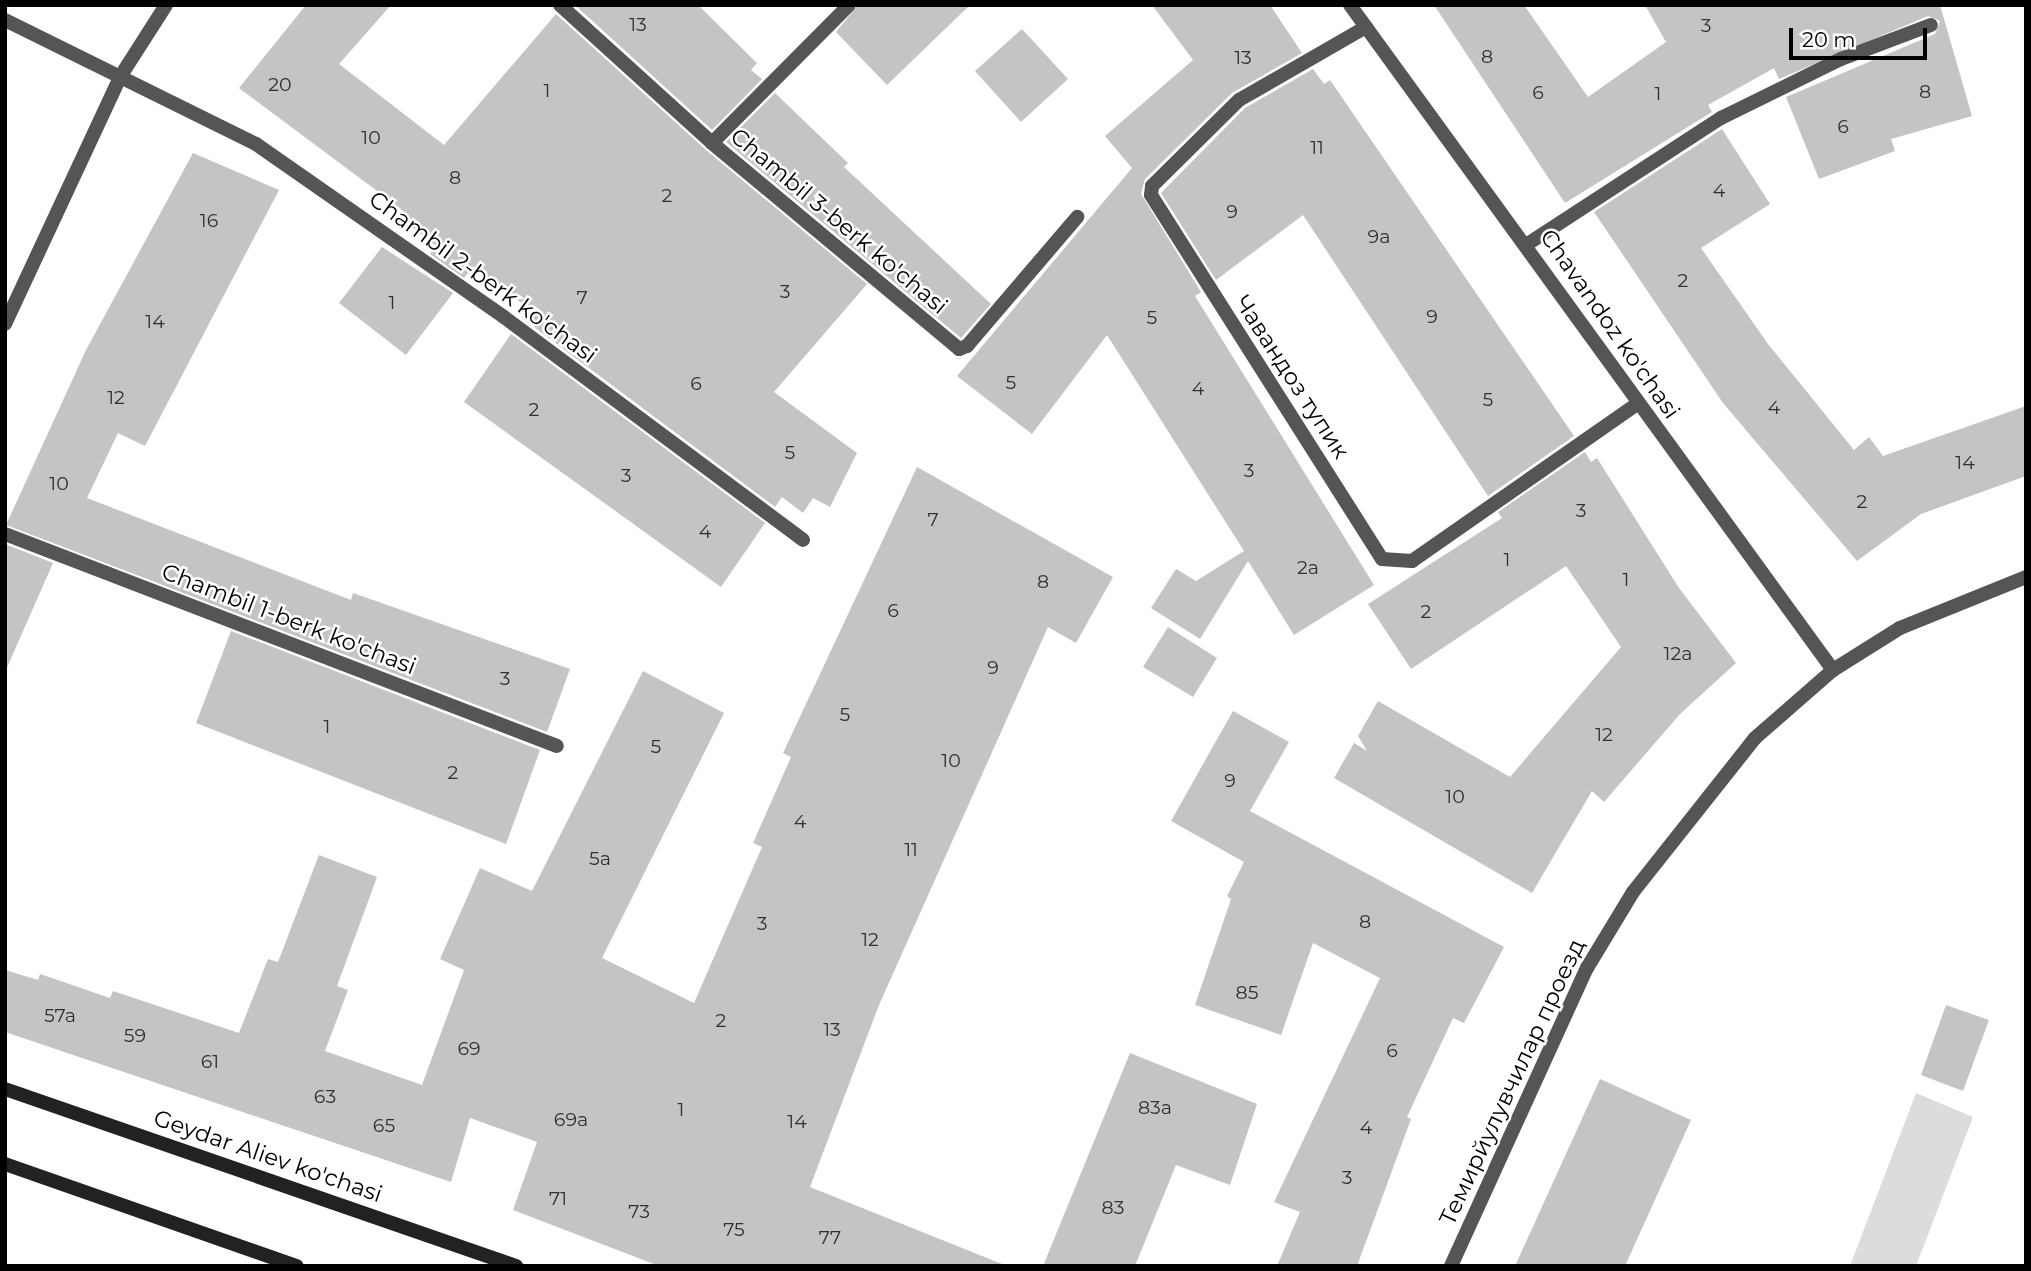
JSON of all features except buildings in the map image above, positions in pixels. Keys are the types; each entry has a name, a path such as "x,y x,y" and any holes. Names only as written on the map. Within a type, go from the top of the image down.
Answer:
{"main road":[{"name":"Geydar Aliev ko'chasi","path":"5,1089 516,1266"},
{"path":"5,1164 297,1266"}],"street":[{"path":"5,324 120,77 166,5"},
{"name":"Chambil 3-berk ko'chasi","path":"560,5 712,143 959,349 967,346 1077,217"},
{"path":"712,143 849,5"},
{"name":"Chavandoz ko'chasi","path":"1350,5 1526,245 1637,404 1833,670"},
{"name":"Chambil 2-berk ko'chasi","path":"5,20 256,144 504,317 803,540"},
{"path":"1526,245 1721,118 1841,59 1931,25"},
{"name":"Чавандоз тупик","path":"1366,27 1239,100 1152,186 1151,195 1382,559 1412,561 1637,404"},
{"name":"Chambil 1-berk ko'chasi","path":"5,534 557,747"},
{"name":"Темирйулувчилар проезд","path":"1451,1266 1587,968 1633,892 1755,738 1833,670 1900,628 2026,577"}],"shaded area":[{"path":"1916,1093 1973,1117 1916,1266 1850,1266"}]}
